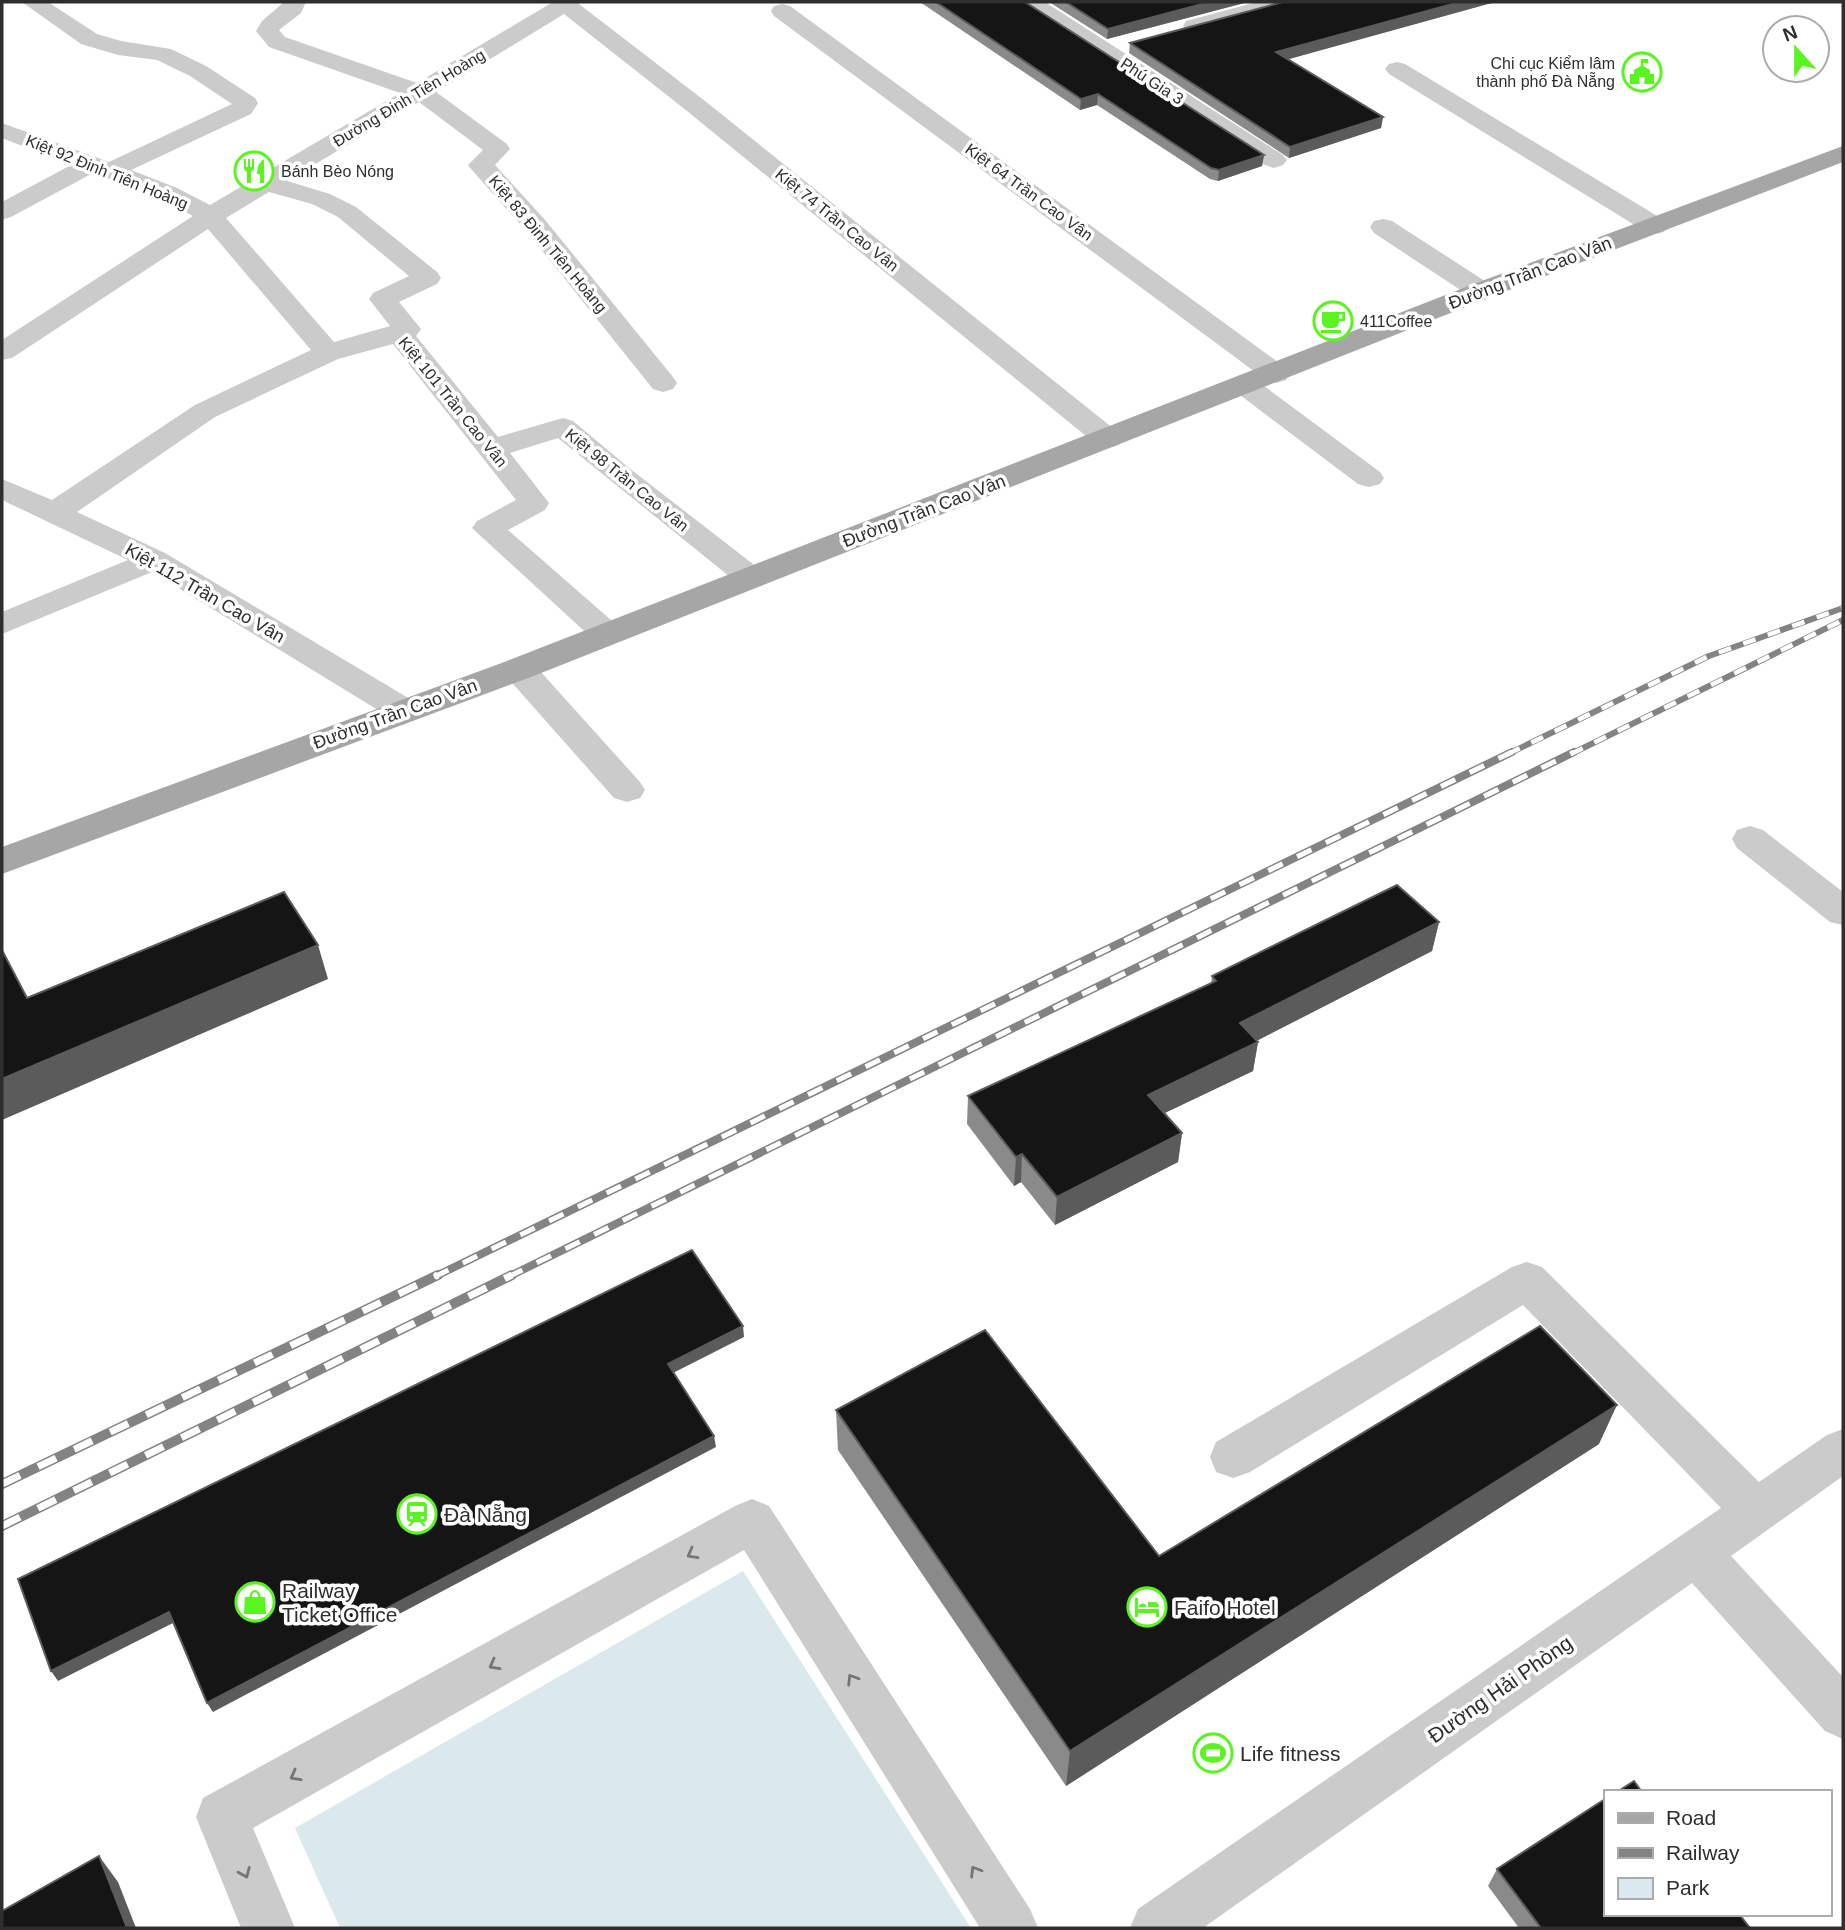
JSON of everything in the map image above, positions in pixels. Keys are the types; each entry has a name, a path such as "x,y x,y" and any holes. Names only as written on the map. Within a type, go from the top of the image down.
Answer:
{"main road":[{"name":"Đường Trần Cao Vân","path":"2,860 519,669 1245,386 1481,291 1843,153"}],"street":[{"path":"2,212 100,167 242,109 246,103 198,71 163,54 118,48 89,39 33,2"},
{"path":"295,2 293,8 267,31 276,42 421,92"},
{"name":"Phú Gia 3","path":"1030,2 1275,160"},
{"path":"1168,33 1282,2"},
{"name":"Đường Đinh Tiên Hoàng","path":"2,352 211,216 567,3"},
{"name":"Kiệt 74 Trần Cao Vân","path":"567,3 1108,439"},
{"name":"Kiệt 64 Trần Cao Vân","path":"782,11 1276,373"},
{"path":"1104,50 1130,43"},
{"path":"1397,69 1655,226"},
{"name":"Kiệt 83 Đinh Tiên Hoàng","path":"421,92 498,149 481,165 537,227 663,383"},
{"name":"Kiệt 92 Đinh Tiên Hoàng","path":"2,130 167,193 211,216"},
{"path":"266,183 321,199 346,212 427,278 383,299 407,329 399,333"},
{"path":"211,216 328,353"},
{"path":"1383,227 1481,291"},
{"name":"Kiệt 101 Trần Cao Vân","path":"54,513 205,411 328,353 399,333 534,503 488,528 607,634"},
{"path":"1245,386 1369,478"},
{"name":"Kiệt 98 Trần Cao Vân","path":"491,449 563,427 618,474 751,578"},
{"name":"Kiệt 112 Trần Cao Vân","path":"2,488 154,560 403,710"},
{"path":"2,625 154,560"},
{"path":"519,669 627,790"},
{"path":"1750,839 1843,912"},
{"path":"1233,1457 1528,1280 1756,1511"},
{"name":"Đường Hải Phòng","path":"1157,1928 1843,1450"},
{"path":"268,1928 222,1817 752,1521 1011,1928"},
{"path":"1696,1552 1843,1714"}],"green space":[{"path":"743,1571 971,1928 340,1928 295,1828"}],"building":[{"path":"936,2 1025,2 1264,155 1219,170 1211,168 1098,94 1081,99"},
{"path":"1066,2 1210,2 1108,29"},
{"path":"1283,2 1460,2 1276,52 1383,117 1290,147 1130,43"},
{"path":"1397,885 1439,922 1240,1023 1258,1042 1148,1095 1182,1133 1057,1197 1022,1154 1016,1157 968,1096 1216,981 1212,976"},
{"path":"284,892 318,945 2,1079 2,952 27,998"},
{"path":"692,1250 743,1326 668,1364 714,1436 207,1703 169,1612 51,1671 18,1579"},
{"path":"1540,1326 1617,1405 1070,1751 836,1410 985,1330 1159,1556"},
{"path":"1634,1781 1641,1790 1620,1790"},
{"path":"1604,1800 1604,1916 1741,1916 1750,1928 1541,1928 1497,1869"},
{"path":"99,1856 127,1928 2,1928 2,1911"}],"railway":[{"path":"1508,754 1709,656 1843,608"},
{"path":"1571,754 1843,620"},
{"path":"434,1277 1512,752"},
{"path":"508,1277 1574,752"},
{"path":"2,1484 438,1275"},
{"path":"2,1526 512,1275"}],"place":[{"name":"Chi cục Kiểm lâm thành phố Đà Nẵng","path":"1642,72"},
{"name":"Bánh Bèo Nóng","path":"254,171"},
{"name":"411Coffee","path":"1333,321"},
{"name":"Đà Nẵng","path":"417,1514"},
{"name":"Railway Ticket Office","path":"255,1602"},
{"name":"Faifo Hotel","path":"1147,1607"},
{"name":"Life fitness","path":"1213,1753"}]}
